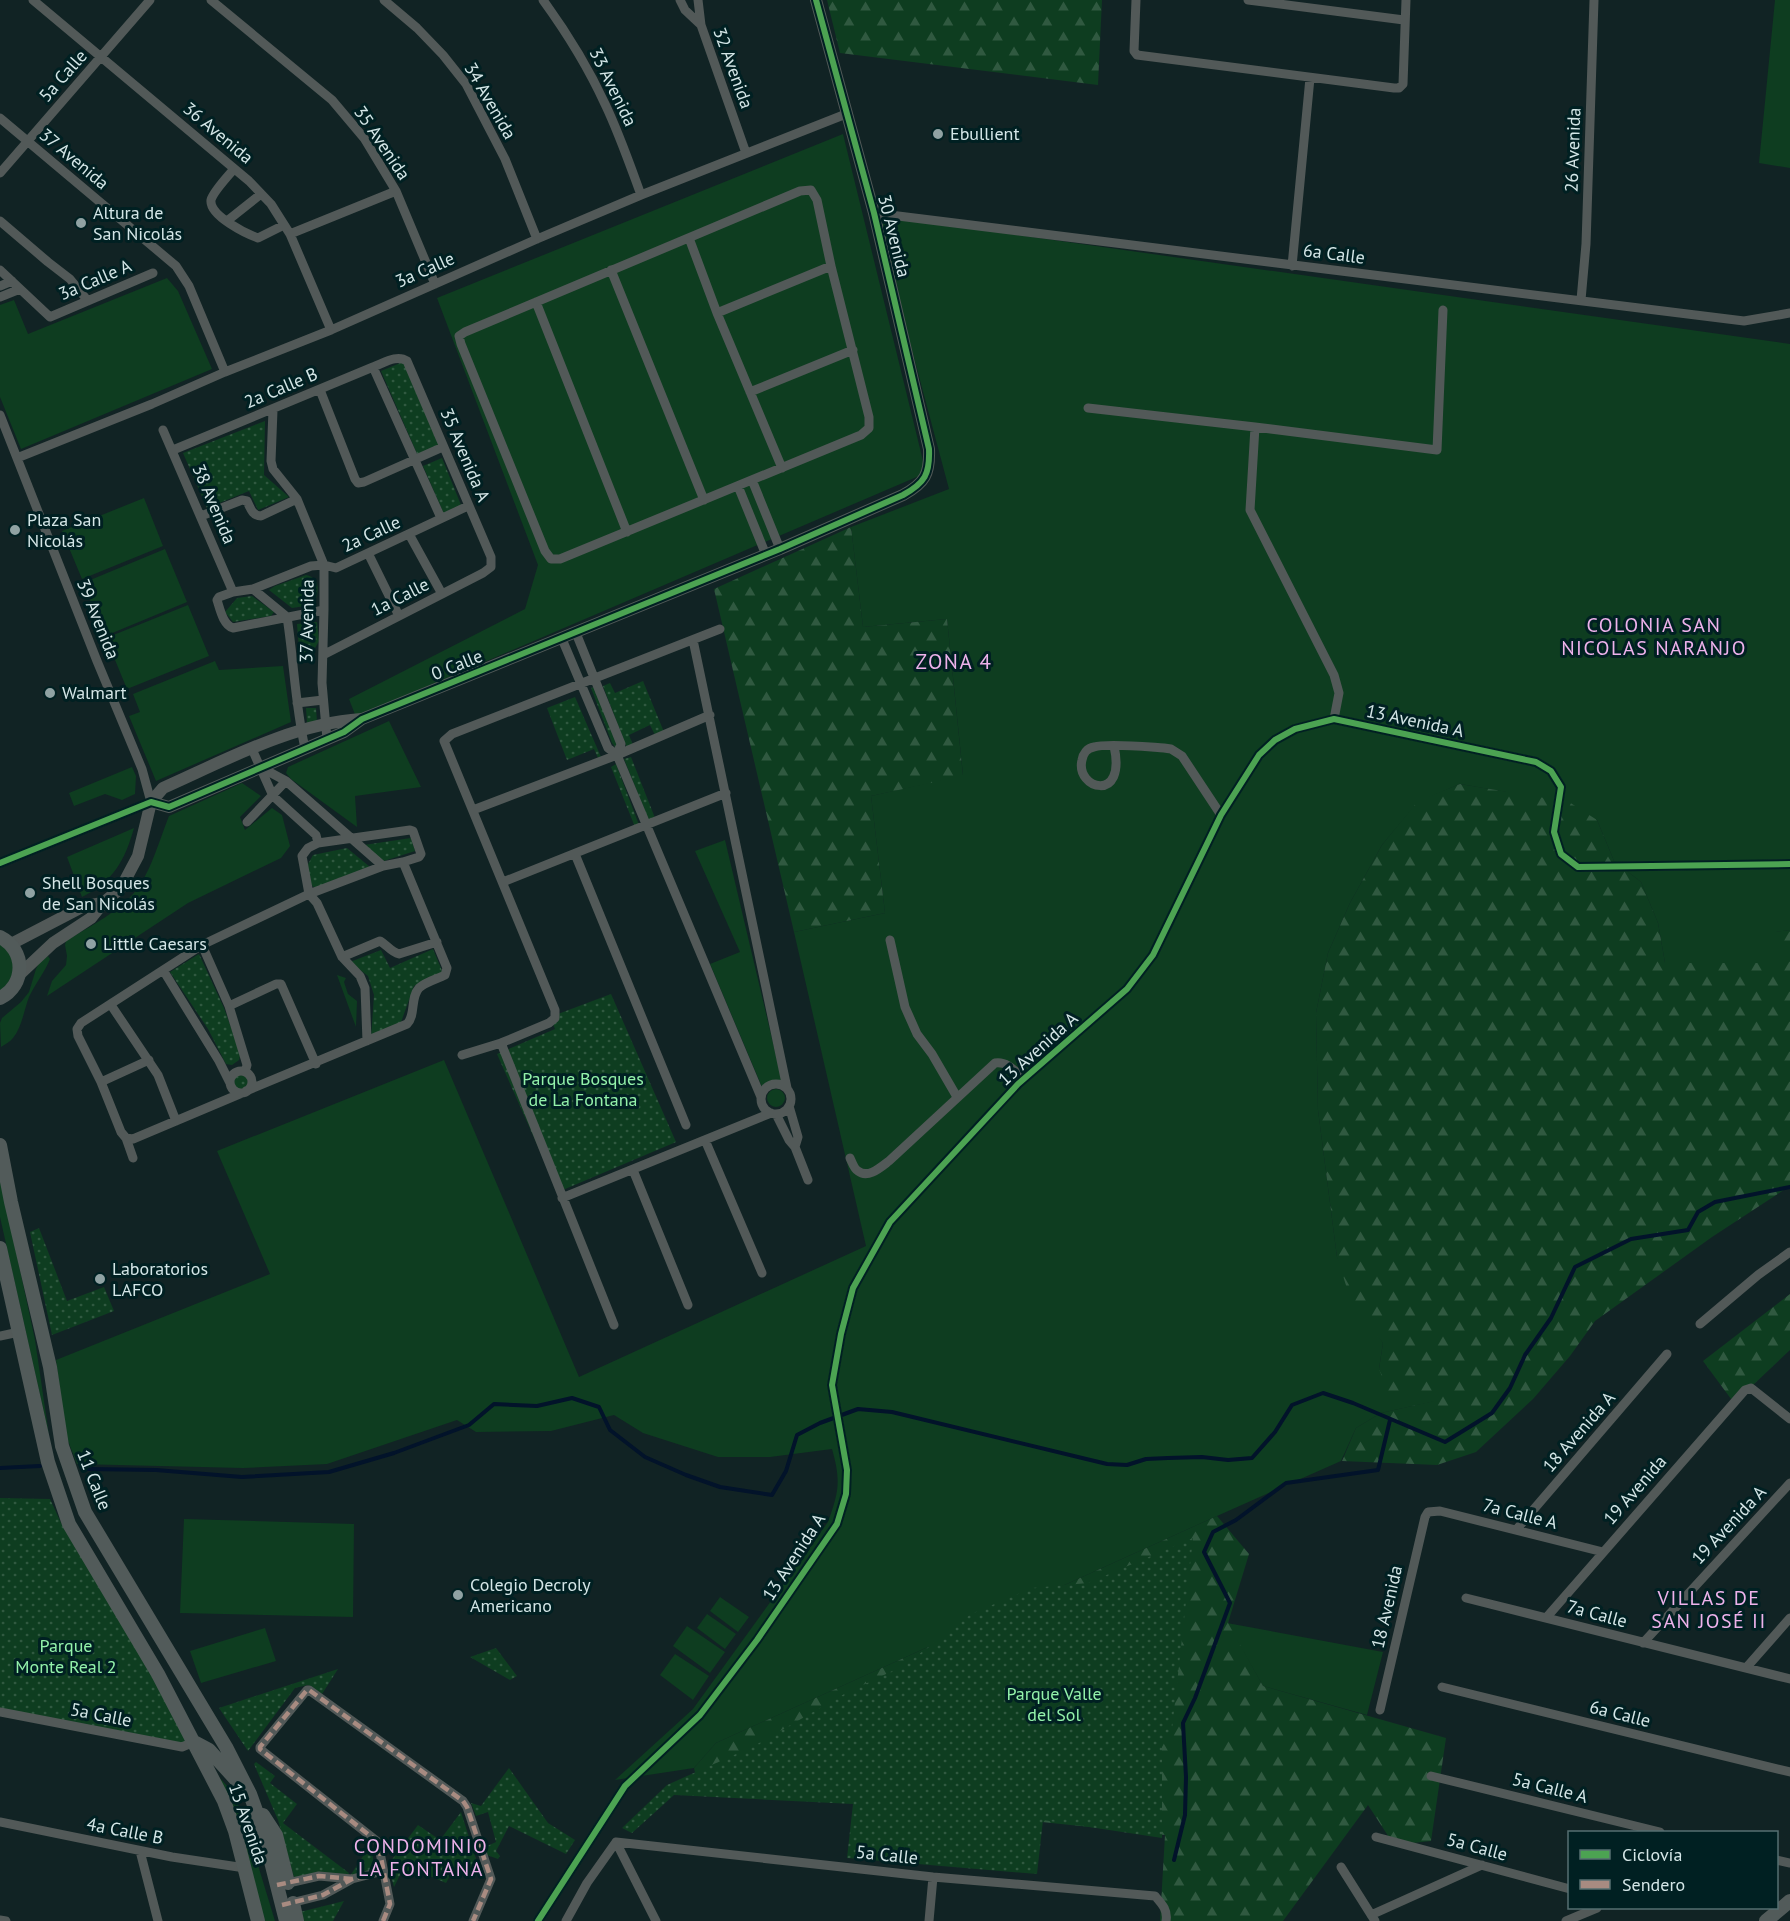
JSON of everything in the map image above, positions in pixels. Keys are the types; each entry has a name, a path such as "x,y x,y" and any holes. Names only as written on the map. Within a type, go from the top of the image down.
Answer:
{"main road":[{"path":"0,998 11,991 19,975 19,958 6,940"},
{"name":"11 Calle","path":"0,1145 50,1367 62,1446 85,1512 226,1747 250,1794"},
{"name":"11 Calle","path":"0,1248 48,1462 69,1524 158,1674 194,1742"},
{"path":"194,1742 209,1750 250,1794"},
{"name":"15 Avenida","path":"194,1742 224,1801 235,1831 258,1921"},
{"name":"15 Avenida","path":"250,1794 283,1884 287,1904 286,1921"},
{"path":"1766,1921 1790,1901"},
{"path":"287,1904 297,1921"}],"street":[{"name":"36 Avenida","path":"33,0 234,169 271,204 287,230 331,330"},
{"name":"5a Calle","path":"0,174 150,0"},
{"name":"35 Avenida","path":"211,0 332,100 364,138 396,191 435,284"},
{"name":"34 Avenida","path":"384,0 417,28 466,84 505,159 537,239"},
{"name":"33 Avenida","path":"543,0 593,79 606,105 641,195"},
{"name":"32 Avenida","path":"680,0 685,10 700,25 746,153"},
{"path":"698,0 700,25"},
{"name":"30 Avenida","path":"816,0 874,213 929,449 930,465 924,480"},
{"path":"1136,0 1134,51 1137,55 1394,88 1399,88 1403,84 1406,0"},
{"path":"1248,0 1404,20"},
{"name":"26 Avenida","path":"1581,300 1586,244 1594,0"},
{"path":"1292,266 1310,78"},
{"name":"3a Calle","path":"17,458 331,330 641,195 846,114"},
{"name":"37 Avenida","path":"0,118 176,266 189,286 225,372"},
{"path":"234,169 211,198 211,205 226,221 244,233 258,238 396,191"},
{"path":"811,190 817,200 869,417 869,428 861,435 782,468 560,559 551,560 545,551 459,336 689,238 800,191 811,190"},
{"path":"226,221 261,194"},
{"name":"6a Calle","path":"874,213 1744,321 1790,313"},
{"path":"0,220 70,279 88,300"},
{"path":"689,238 717,313 782,468"},
{"path":"717,313 831,266"},
{"path":"0,270 20,289 0,297"},
{"path":"611,270 704,500"},
{"name":"3a Calle A","path":"20,289 50,317 153,273"},
{"path":"0,286 12,281"},
{"path":"536,302 627,532"},
{"path":"1088,408 1437,450 1443,310"},
{"path":"750,392 853,350"},
{"name":"2a Calle B","path":"173,450 373,367 402,358"},
{"name":"35 Avenida A","path":"402,358 407,362 492,557 491,567"},
{"path":"373,367 441,518"},
{"path":"320,390 358,483 443,447"},
{"name":"37 Avenida","path":"273,410 271,461 273,469 297,499 324,565 322,683 327,739"},
{"name":"39 Avenida","path":"0,415 142,769 151,802"},
{"path":"1255,427 1250,510 1334,675 1339,693 1334,719"},
{"name":"38 Avenida","path":"163,430 233,592"},
{"path":"752,480 780,549"},
{"name":"0 Calle","path":"151,802 170,807 344,732 362,719 780,549 903,495 924,480"},
{"path":"738,486 766,555"},
{"path":"201,516 242,500 247,501 253,513 261,516 297,499"},
{"name":"2a Calle","path":"287,617 229,627 217,600 219,597 253,589 311,566 324,565 336,568 468,506"},
{"path":"748,512 763,507"},
{"path":"409,534 442,594"},
{"path":"368,553 399,616"},
{"name":"1a Calle","path":"323,655 491,567"},
{"path":"253,589 287,617 305,748"},
{"path":"287,617 324,610"},
{"path":"462,1055 501,1043 549,1023 555,1018 555,1010 444,741 452,734 720,629"},
{"path":"576,633 621,744 617,755"},
{"path":"562,639 608,748 617,755 764,1107 774,1113 795,1147 808,1180"},
{"path":"693,640 787,1088 791,1097 789,1107 798,1137 795,1147"},
{"path":"297,703 323,700"},
{"path":"473,810 617,755 710,715"},
{"name":"0 Calle","path":"0,863 151,802 163,788 252,749 301,730 362,719"},
{"name":"13 Avenida A","path":"538,1921 625,1786 700,1715 757,1640 837,1524 846,1494 847,1470 832,1385 841,1334 853,1288 890,1222 1024,1079 1126,989 1154,955 1221,815 1259,755 1275,740 1294,729 1334,719 1536,762 1551,771 1561,787 1554,832 1561,854 1578,867 1790,864"},
{"path":"1114,746 1117,766 1110,782 1104,786 1098,786 1088,781 1081,768 1084,753 1089,748 1096,746 1114,746 1164,748 1182,756 1221,815"},
{"path":"252,749 273,796 316,835 318,843"},
{"path":"260,767 286,781 383,866"},
{"path":"248,822 286,781"},
{"path":"503,882 726,794"},
{"path":"295,815 307,800"},
{"path":"19,975 52,943 92,918 103,903 121,888 138,856 151,802"},
{"path":"133,1158 101,1082 78,1036 77,1029 81,1023 202,945 309,894 383,866 419,857 421,854 413,831 410,830 318,843 308,848 302,856 309,894 317,903 342,957 360,976 365,988 367,1041"},
{"path":"575,854 686,1125"},
{"path":"126,1138 133,1139 407,1024 411,1020 416,993 421,986 445,975 447,968 403,862"},
{"path":"6,940 84,906 103,903"},
{"path":"890,940 905,1007 917,1034 932,1054 957,1097"},
{"path":"342,957 380,941 394,953 399,954 437,942"},
{"path":"163,970 219,1061 230,1085 236,1092 244,1092 251,1086 247,1065 229,1006 202,945"},
{"path":"229,1006 276,984 281,984 316,1064"},
{"path":"111,1005 158,1075 176,1121"},
{"path":"501,1043 614,1325"},
{"path":"101,1082 149,1060"},
{"path":"850,1158 857,1171 865,1174 874,1172 995,1064 1000,1062 1006,1064 1024,1079"},
{"path":"219,1103 229,1092 231,1077 236,1072 269,1083"},
{"path":"761,1097 769,1085 778,1084 787,1088"},
{"path":"562,1198 789,1107"},
{"path":"705,1140 762,1273"},
{"path":"633,1170 688,1305"},
{"path":"1700,1324 1758,1275 1790,1252"},
{"path":"0,1336 19,1332"},
{"name":"18 Avenida A","path":"1516,1530 1667,1354"},
{"name":"19 Avenida","path":"1546,1618 1745,1390 1751,1388 1790,1419"},
{"name":"19 Avenida A","path":"1643,1643 1790,1483"},
{"name":"7a Calle A","path":"1428,1512 1440,1511 1603,1552"},
{"name":"18 Avenida","path":"1380,1710 1428,1512"},
{"name":"7a Calle","path":"1466,1598 1790,1679"},
{"path":"1746,1668 1790,1618"},
{"name":"6a Calle","path":"1442,1687 1790,1772"},
{"path":"383,1921 390,1904 378,1842 261,1751 260,1747 307,1690 463,1801 491,1879 473,1921"},
{"name":"5a Calle","path":"0,1712 182,1747 194,1742"},
{"name":"5a Calle A","path":"1431,1776 1652,1831"},
{"name":"4a Calle B","path":"0,1822 140,1851 245,1868"},
{"name":"5a Calle","path":"1376,1837 1568,1888"},
{"name":"5a Calle","path":"616,1842 933,1877 1155,1896 1163,1905 1167,1915 1166,1921"},
{"path":"566,1921 587,1883 616,1842 656,1921"},
{"path":"140,1851 158,1921"},
{"path":"1341,1867 1373,1918 1482,1865"},
{"path":"287,1904 323,1895 352,1879 383,1871"},
{"path":"283,1884 319,1876 352,1879"},
{"path":"929,1921 933,1877"},
{"path":"1566,1921 1595,1909"},
{"path":"0,1920 6,1921"}],"green space":[{"path":"827,0 1102,0 1098,85 840,53"},
{"path":"1775,0 1790,0 1790,168 1759,163"},
{"path":"843,134 926,473 356,717 349,699 525,609 538,565 437,298"},
{"path":"876,215 1790,344 1790,930 1776,932 1781,963 1665,963 1658,923 1641,882 1614,861 1597,820 1506,792 1460,784 1418,802 1382,845 1350,903 1328,953 1316,1013 1318,1110 1337,1257 1383,1343 1379,1369 1436,1401 1381,1413 1356,1428 1341,1461 716,1743 694,1768 615,1780 693,1709 828,1522 838,1486 832,1449 770,1457 718,1457 643,1433 614,1415 551,1431 476,1432 457,1420 327,1464 243,1468 77,1464 66,1436 56,1360 270,1274 217,1151 444,1060 579,1377 866,1246 794,932 885,913 871,796 963,775 947,619 863,627 851,527 949,489"},
{"path":"167,278 178,291 212,369 21,449 0,397 0,305 14,300 28,334"},
{"path":"405,361 439,446 418,456 381,371"},
{"path":"265,421 264,475 289,497 258,510 249,491 207,508 183,453"},
{"path":"442,458 461,505 444,514 423,466"},
{"path":"144,498 163,546 82,579 62,531"},
{"path":"851,527 863,627 947,619 963,776 871,796 885,913 794,932 714,589"},
{"path":"165,549 187,602 105,636 83,583"},
{"path":"306,575 314,579 318,586 316,599 311,605 292,608 269,590 275,586"},
{"path":"252,596 274,612 271,616 233,622 225,612 237,598"},
{"path":"188,605 209,656 127,689 106,638"},
{"path":"317,622 319,641 309,659 300,660 297,624"},
{"path":"215,661 219,670 283,666 291,722 156,781 129,716 140,712 133,694"},
{"path":"643,681 664,732 655,735 650,725 629,735 633,745 627,748 603,686 610,683 615,693"},
{"path":"594,687 616,741 616,748 591,688"},
{"path":"575,697 601,757 598,758 594,749 567,760 547,708"},
{"path":"306,708 316,708 317,722 307,723"},
{"path":"389,721 421,787 355,796 357,827 286,773 288,767"},
{"path":"631,757 655,818 649,821 624,759"},
{"path":"616,764 639,825 635,827 611,767"},
{"path":"132,767 136,776 135,794 122,800 105,794 74,806 69,793"},
{"path":"242,783 261,796 240,817 245,830 272,808 282,815 290,846 281,858 188,903 47,996 52,981 66,965 66,941 113,912 137,889 151,863 169,816"},
{"path":"1460,784 1569,802 1597,820 1614,861 1641,882 1658,923 1665,963 1780,963 1775,932 1790,930 1790,1186 1712,1237 1595,1321 1570,1356 1533,1399 1476,1452 1437,1465 1342,1461 1356,1428 1381,1413 1434,1401 1388,1391 1379,1369 1383,1343 1352,1304 1337,1257 1318,1110 1316,1013 1328,953 1350,903 1382,845 1418,801"},
{"path":"134,828 122,860 110,877 82,897 67,857"},
{"path":"411,838 415,851 384,861 364,845"},
{"path":"725,840 782,1081 772,1081 762,1087 710,964 740,952 695,851"},
{"path":"347,848 370,867 315,888 310,884 307,866 313,855"},
{"path":"0,943 11,955 14,967 10,979 0,991"},
{"path":"433,949 443,973 414,986 400,1025 371,1039 374,995 368,976 350,962 381,950 390,968"},
{"path":"199,954 224,1008 238,1047 239,1060 232,1065 226,1064 208,1029 170,972"},
{"path":"48,956 50,959 29,997 19,1029 12,1039 1,1047 0,1023 2,1018 29,992 39,963"},
{"path":"337,975 346,978 344,982 348,994 357,1001 356,1027"},
{"name":"Parque Bosques de La Fontana","path":"611,994 676,1142 558,1192 497,1054 555,1029 550,1017"},
{"path":"238,1075 244,1075 248,1082 244,1089 238,1089 234,1085 234,1079"},
{"path":"776,1089 782,1092 785,1098 782,1104 776,1107 770,1104 767,1098 770,1092"},
{"path":"0,1177 35,1340 49,1435 0,1217"},
{"path":"39,1228 67,1301 104,1287 114,1311 52,1335 30,1232"},
{"path":"1790,1294 1790,1350 1734,1403 1703,1361"},
{"name":"Parque Monte Real 2","path":"0,1498 50,1499 63,1527 156,1675 188,1746 0,1710"},
{"path":"1217,1516 1249,1554 1228,1623 1263,1686 1446,1738 1431,1841 1394,1845 1368,1805 1283,1921 1160,1921 1165,1835 698,1786 694,1768 716,1743"},
{"path":"184,1519 354,1524 353,1617 180,1613"},
{"name":"Parque Valle del Sol","path":"1193,1538 1172,1729 1162,1747 1162,1838 1043,1820 1037,1874 847,1858 853,1804 674,1795 632,1833 622,1828 667,1785 754,1746 846,1693 905,1665 971,1614 1032,1588 1088,1583"},
{"path":"720,1597 749,1617 738,1632 710,1611"},
{"path":"707,1614 736,1634 725,1649 697,1628"},
{"path":"1227,1623 1383,1652 1367,1715 1263,1686"},
{"path":"687,1626 725,1652 710,1673 673,1646"},
{"path":"265,1628 276,1661 201,1683 190,1651"},
{"path":"496,1648 517,1676 510,1680 470,1657"},
{"path":"675,1654 709,1676 693,1700 660,1675"},
{"path":"338,1669 322,1694 308,1685 295,1688 248,1751 219,1708"},
{"path":"256,1762 275,1776 270,1783 297,1804 283,1823 349,1873 347,1877 338,1873 296,1884 278,1820 254,1764"},
{"path":"509,1768 548,1823 575,1840 566,1854 509,1826 496,1851 500,1856 498,1859 487,1855 485,1847 496,1842 488,1812 476,1816 471,1803 481,1806"},
{"path":"213,1771 232,1791 243,1816 275,1921 262,1921"},
{"path":"461,1812 482,1878 456,1865 446,1883 416,1870 413,1874 403,1869 394,1887 388,1865 418,1825 440,1840"},
{"path":"371,1844 373,1871 350,1876"},
{"path":"344,1901 333,1921 302,1921 300,1912"}],"waterway":[{"path":"87,1469 156,1470 242,1477 329,1472 394,1453 469,1425 494,1404 537,1406 572,1398 599,1407 610,1430 645,1457 720,1487 772,1495 786,1471 797,1435 820,1423 858,1409 892,1412 1107,1464 1127,1465 1146,1459 1252,1458 1275,1432 1292,1405 1323,1393 1353,1403 1445,1442 1492,1413 1510,1388 1525,1355 1551,1318 1575,1267 1631,1239 1688,1230 1698,1212 1715,1202 1790,1187"},
{"path":"1174,1860 1185,1815 1186,1777 1183,1723 1195,1698 1230,1603 1204,1552 1213,1532 1236,1520 1286,1483 1378,1470 1390,1420"},
{"path":"0,1468 40,1466"}],"marked path":[{"path":"383,1921 390,1904 378,1842 260,1749 307,1690 463,1801 491,1879 473,1921"},
{"path":"282,1905 323,1895 352,1879 383,1871"},
{"path":"277,1885 319,1876 352,1879"}],"cycle path":[{"path":"0,863 151,802 169,807 344,732 362,719 780,549 903,495 921,482 927,471 929,449 874,213 816,0"},
{"path":"538,1921 625,1786 700,1715 757,1640 837,1524 846,1494 847,1470 832,1385 841,1334 853,1288 890,1222 1018,1084 1127,989 1153,955 1221,815 1259,755 1275,740 1295,729 1334,719 1536,762 1551,771 1561,787 1554,832 1561,854 1578,867 1790,864"}],"place":[{"name":"Ebullient","path":"938,134"},
{"name":"Altura de San Nicolás","path":"81,223"},
{"name":"Plaza San Nicolás","path":"15,530"},
{"name":"Walmart","path":"50,693"},
{"name":"Shell Bosques de San Nicolás","path":"30,893"},
{"name":"Little Caesars","path":"91,944"},
{"name":"Laboratorios LAFCO","path":"100,1279"},
{"name":"Colegio Decroly Americano","path":"458,1595"}],"district":[{"name":"COLONIA SAN NICOLAS NARANJO","path":"1654,636"},
{"name":"ZONA 4","path":"954,662"},
{"name":"VILLAS DE SAN JOSÉ II","path":"1709,1610"},
{"name":"CONDOMINIO LA FONTANA","path":"421,1858"}]}
